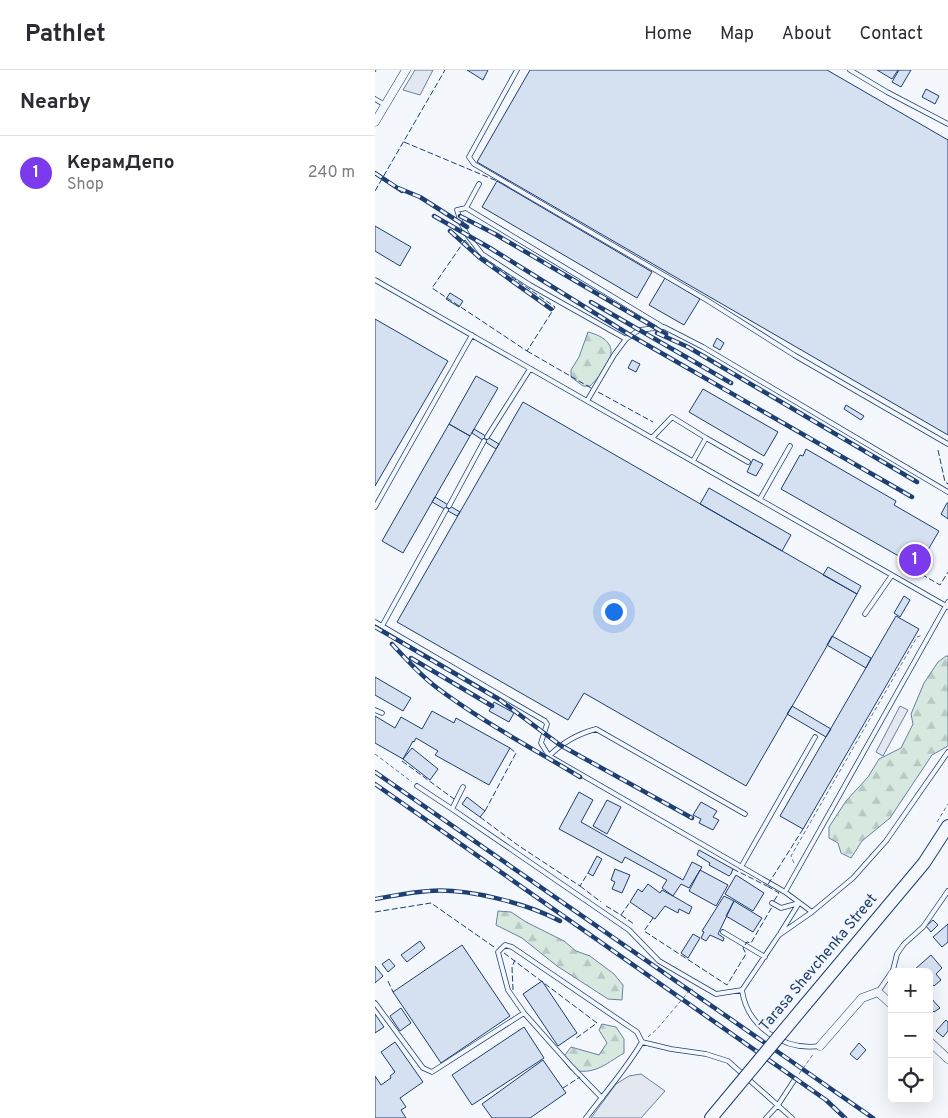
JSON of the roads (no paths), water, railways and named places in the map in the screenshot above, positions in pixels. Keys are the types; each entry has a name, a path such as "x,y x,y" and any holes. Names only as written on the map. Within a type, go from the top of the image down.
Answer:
{"main road":[{"name":"Tarasa Shevchenka Street","path":"711,1118 924,863 948,826"}],"street":[{"path":"375,122 406,70"},
{"path":"820,1046 862,998 877,992 888,1002"},
{"path":"933,1045 948,1058"}],"lane":[{"path":"517,70 469,157 474,164 705,299 794,355 948,444"},
{"path":"850,70 948,124"},
{"path":"375,99 385,105"},
{"path":"466,208 479,184"},
{"path":"626,339 530,285 482,254 468,236 457,210 466,208 664,327 703,347 948,492"},
{"path":"375,280 947,605 785,892"},
{"path":"587,401 626,339 639,330 664,327"},
{"path":"375,507 472,336"},
{"path":"449,506 485,439 530,369"},
{"path":"653,438 672,417 748,462"},
{"path":"693,461 706,438"},
{"path":"760,499 790,446"},
{"path":"382,626 447,510"},
{"path":"865,614 892,575"},
{"path":"375,622 545,721 547,724 541,743 549,756 785,892 812,912"},
{"path":"375,710 382,713"},
{"path":"549,756 562,743 580,733 596,729 745,814"},
{"path":"741,867 815,737"},
{"path":"779,935 812,912 853,878 887,841 948,752"},
{"path":"417,786 629,930 659,962 715,994 742,990"},
{"path":"452,809 463,787"},
{"path":"877,992 893,970 897,954 904,944 923,927 948,891"},
{"path":"772,903 781,908 799,903"},
{"path":"799,903 742,990 744,1003 751,1015 772,1037 801,1047 820,1046"},
{"path":"723,932 765,957"},
{"path":"602,1098 571,1067 524,1012 508,990 498,952 505,945 511,947 637,1032 642,1042 671,1049 707,1054 728,1061 792,1118"},
{"path":"375,1003 423,1068 432,1072 524,1012"},
{"path":"586,1118 642,1042"},
{"path":"766,1118 778,1105 795,1079"}],"railway":[{"path":"375,173 402,191"},
{"path":"398,188 420,197 467,227"},
{"path":"434,216 490,248 630,335 912,497"},
{"path":"460,216 495,234 666,334"},
{"path":"450,231 480,258 551,309"},
{"path":"591,302 731,383"},
{"path":"657,333 688,347 917,482"},
{"path":"375,627 500,700 560,745 692,818"},
{"path":"392,644 413,667 436,687 489,723 580,777"},
{"path":"411,658 492,706"},
{"path":"375,772 873,1118"},
{"path":"375,784 826,1100 845,1118"},
{"path":"375,899 422,892 444,891 478,894 531,908 560,921"}],"place":[{"name":"КерамДепо","path":"915,560"}]}
